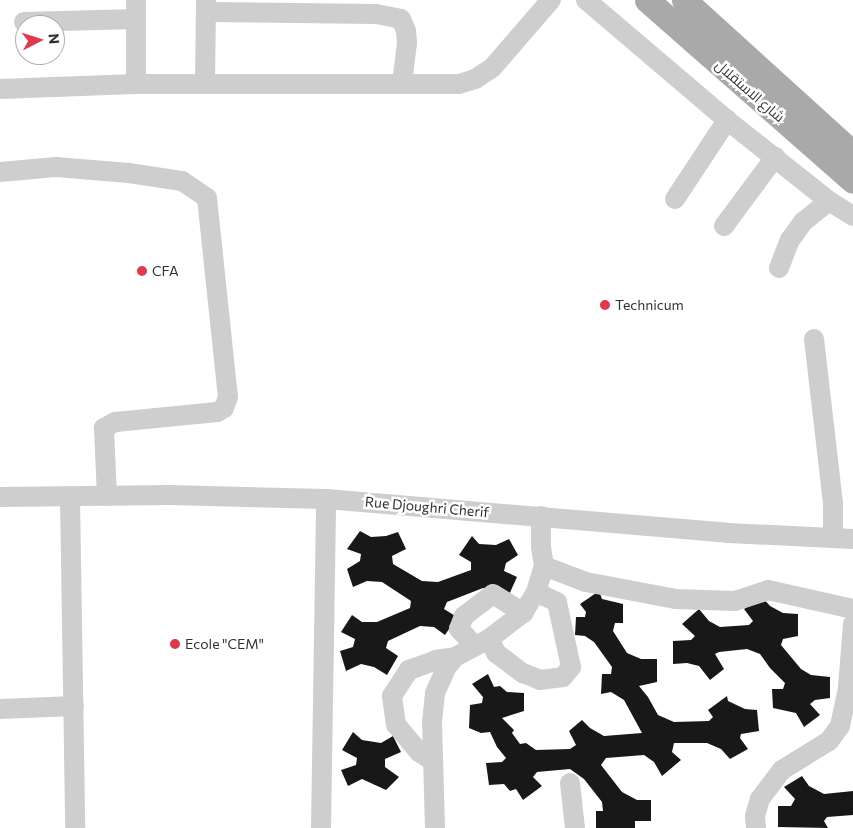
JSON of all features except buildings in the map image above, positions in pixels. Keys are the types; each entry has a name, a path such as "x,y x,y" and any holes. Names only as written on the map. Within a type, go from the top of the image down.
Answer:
{"main road":[{"name":"شارع الاستقلال","path":"647,0 852,181"},
{"name":"شارع الاستقلال","path":"684,0 853,153"}],"street":[{"path":"0,89 136,84 402,83 445,85 475,79 492,68 551,0"},
{"path":"586,0 727,120 829,201 853,216"},
{"path":"205,84 206,6 338,6 401,19 406,30 407,43 402,83"},
{"path":"65,17 136,9 136,84"},
{"path":"675,199 727,120"},
{"path":"724,226 776,157"},
{"path":"0,172 56,166 129,173 182,181 206,198 228,397 224,408 218,412 110,424 104,428 106,496"},
{"path":"779,268 790,240 803,222 829,201"},
{"path":"814,339 833,502 833,538"},
{"path":"70,496 75,828"},
{"name":"Rue Djoughri Cherif","path":"0,497 106,496 326,499 728,532 853,539"},
{"path":"321,828 326,499"},
{"path":"436,828 432,722 435,693 446,668 455,657 481,642 523,613 536,592 544,566 541,546 542,516"},
{"path":"544,566 586,582 676,599 735,601 768,590 853,610"},
{"path":"523,613 493,594 464,616 459,629 481,642 523,673 540,680 563,677 571,667 557,602 536,592"},
{"path":"756,828 755,816 760,799 782,770 829,741 840,726 846,708 851,673 853,624"},
{"path":"433,761 419,752 396,725 392,696 409,670 436,660 455,657"},
{"path":"0,709 74,706"},
{"path":"570,783 575,828"}],"place":[{"name":"CFA","path":"142,271"},
{"name":"Technicum","path":"605,305"},
{"name":"Ecole \"CEM\"","path":"175,644"}]}
